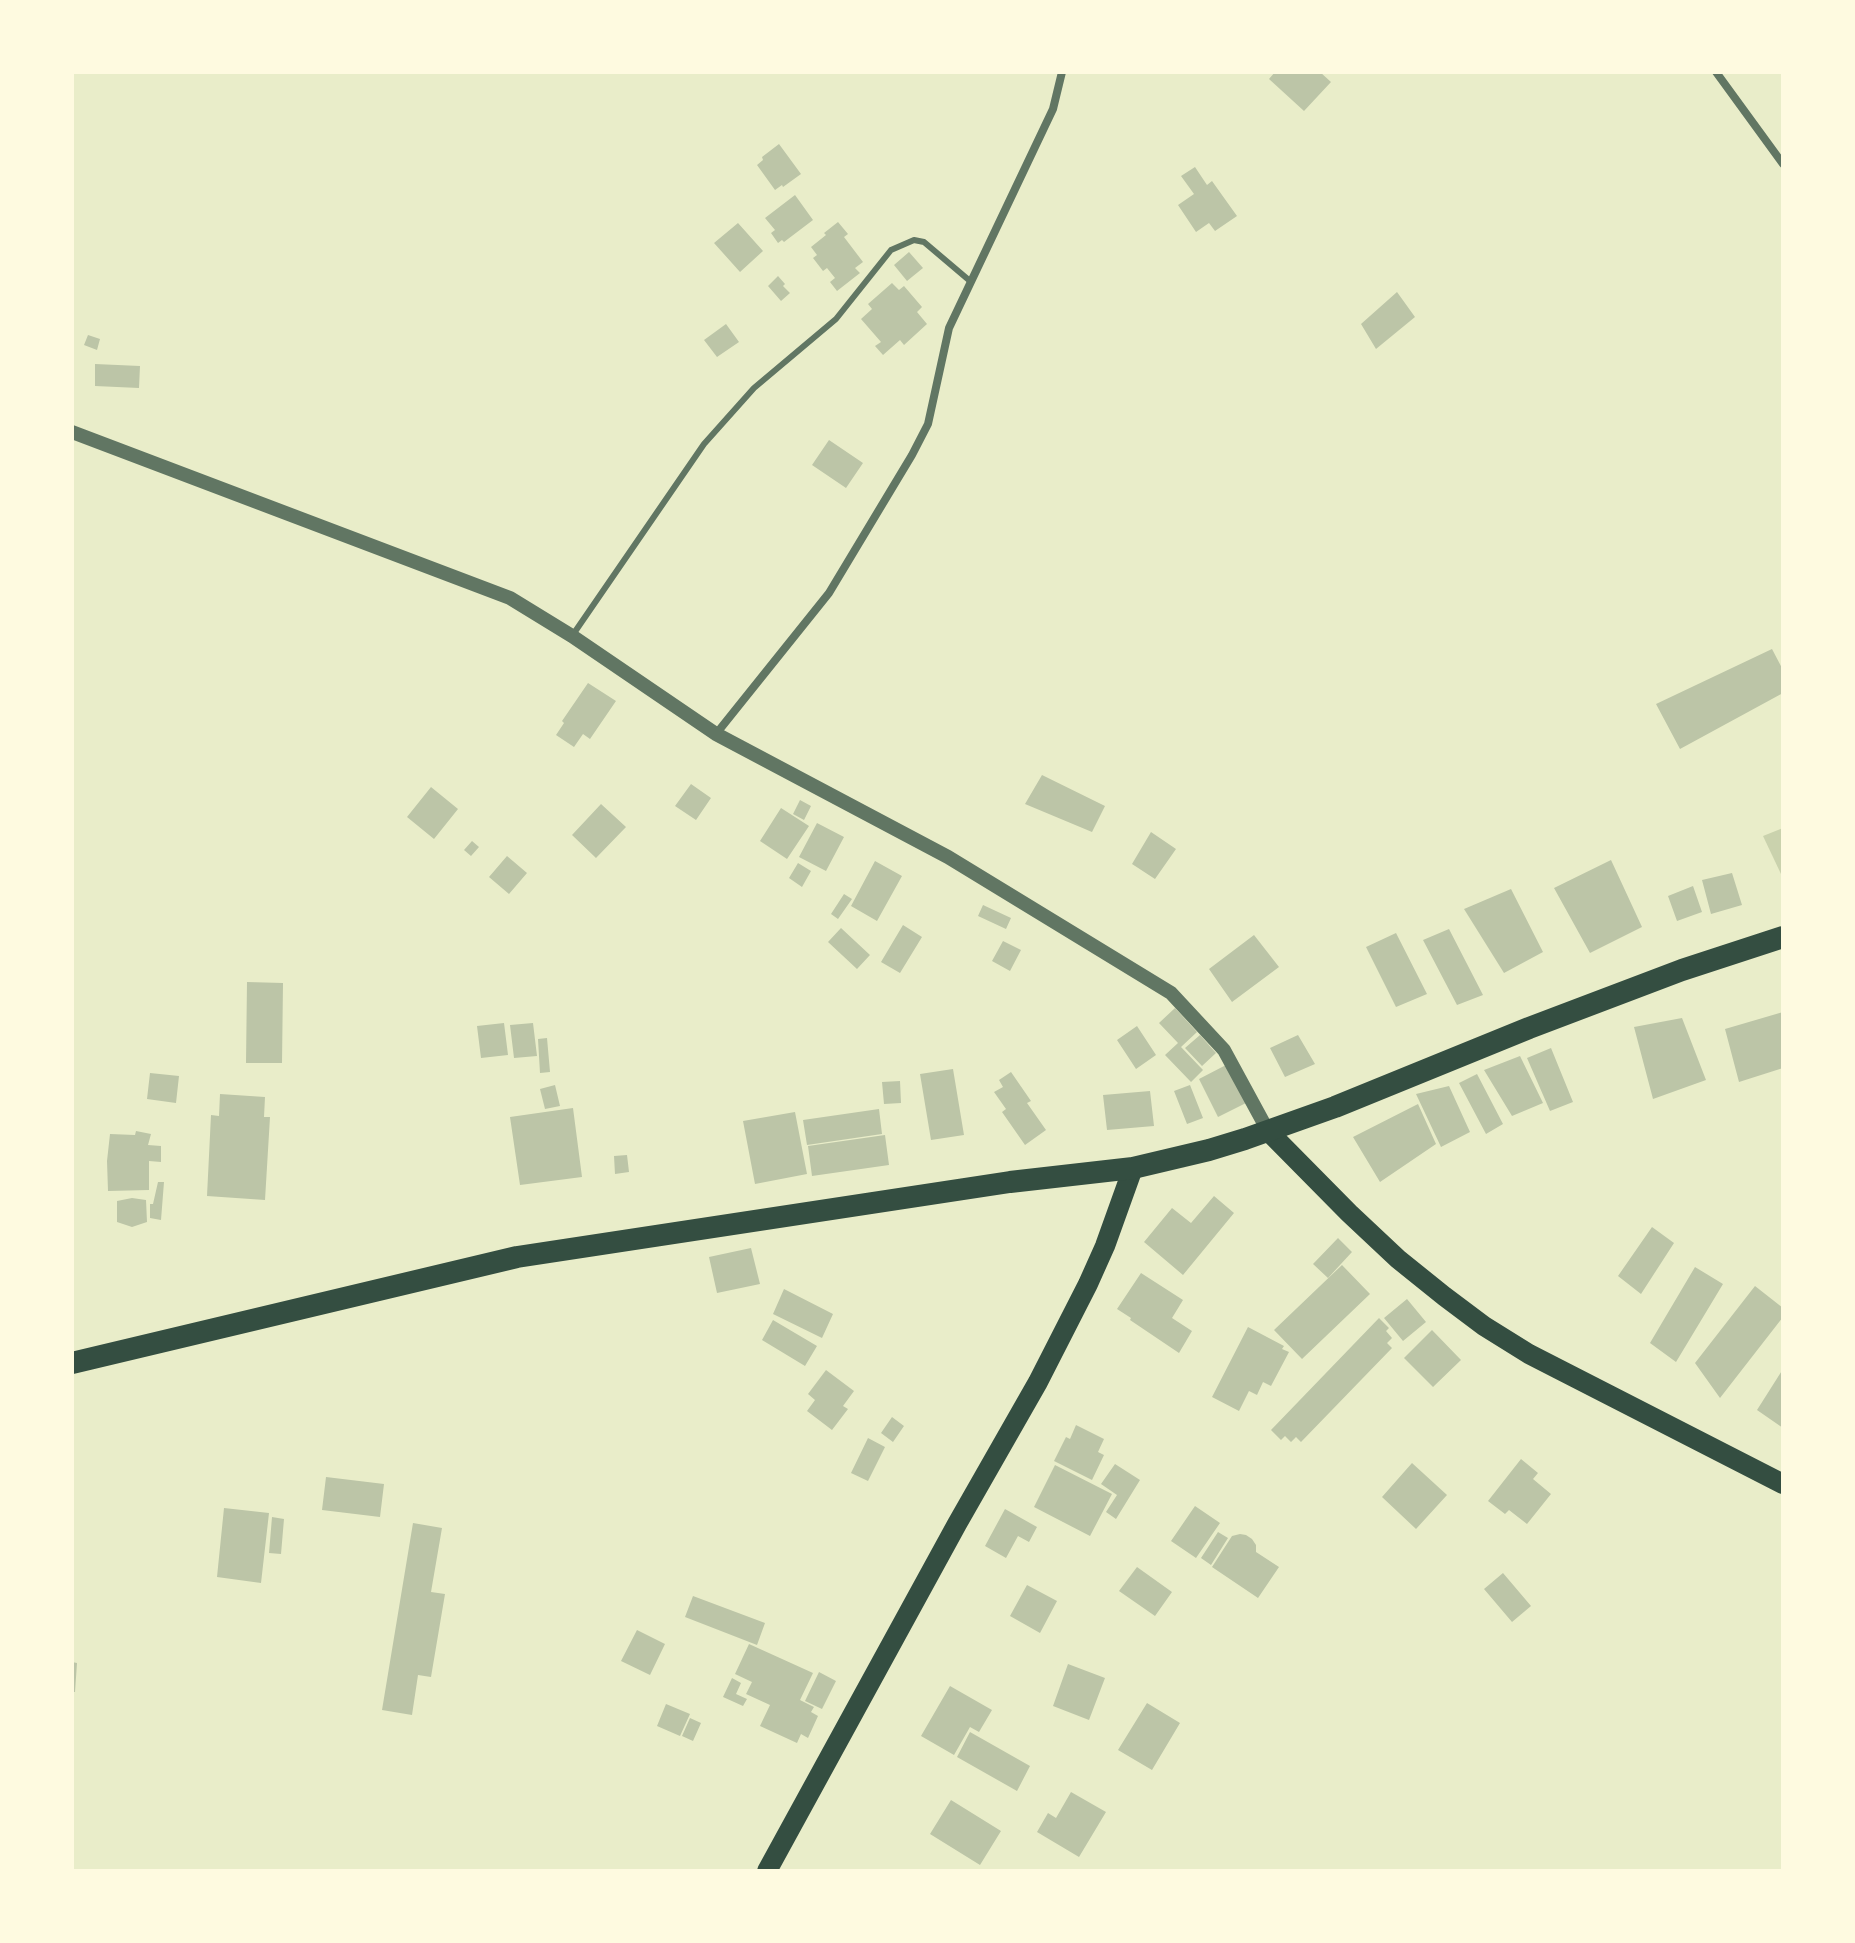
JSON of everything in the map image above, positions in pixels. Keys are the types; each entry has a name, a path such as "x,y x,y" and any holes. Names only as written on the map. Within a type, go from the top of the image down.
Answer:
{"highway":[{"path":"72,1363 517,1257 1010,1182 1133,1168 1209,1150 1335,1107 1601,1000 1783,937"}],"main road":[{"path":"1268,1131 1388,1250 1484,1326 1529,1354 1783,1484"},
{"path":"767,1871 1038,1382 1094,1272 1133,1168"}],"street":[{"path":"716,734 829,593 912,455 928,424 949,328 1053,109 1062,72"},
{"path":"1716,72 1783,164"},
{"path":"72,432 510,598 572,636 716,734 948,857 1171,993 1224,1050 1268,1131"}],"lane":[{"path":"572,636 704,444 754,388 836,319 891,250 914,240 924,242 970,281"}],"green space":[{"path":"1783,828 1783,873 1781,874 1763,836"}],"building":[{"path":"1275,72 1320,72 1331,82 1304,111 1269,79"},
{"path":"779,144 801,174 775,190 757,165"},
{"path":"1195,167 1207,185 1212,181 1237,216 1215,231 1209,223 1196,232 1178,205 1194,194 1181,176"},
{"path":"795,195 813,220 784,242 778,243 771,233 775,230 765,218"},
{"path":"838,222 848,234 844,237 863,262 855,268 860,273 837,291 830,282 835,278 827,268 823,271 813,258 817,255 811,247"},
{"path":"738,223 763,251 740,272 714,243"},
{"path":"909,252 923,268 907,281 894,265"},
{"path":"778,276 790,293 781,301 768,286"},
{"path":"892,283 899,290 904,286 922,307 917,312 927,324 904,345 900,340 883,355 875,346 881,342 861,319 872,309 868,304"},
{"path":"1397,292 1415,317 1376,349 1361,324"},
{"path":"726,324 739,342 717,357 704,340"},
{"path":"88,335 100,339 97,350 84,345"},
{"path":"95,364 140,366 139,388 95,386"},
{"path":"829,440 863,463 846,488 812,465"},
{"path":"1772,649 1783,670 1783,693 1680,749 1656,704"},
{"path":"588,683 616,701 590,739 583,734 574,747 556,735"},
{"path":"1042,775 1105,806 1092,832 1025,804"},
{"path":"691,784 711,798 696,820 675,806"},
{"path":"431,787 458,809 434,839 407,817"},
{"path":"800,800 811,806 804,820 793,814"},
{"path":"601,804 626,827 596,858 572,835"},
{"path":"781,808 809,826 787,859 760,841"},
{"path":"817,823 844,837 826,871 799,857"},
{"path":"1151,832 1176,849 1155,879 1132,864"},
{"path":"472,841 479,847 471,856 464,850"},
{"path":"507,856 527,873 509,894 489,877"},
{"path":"1611,860 1642,927 1590,953 1554,888"},
{"path":"875,861 902,876 877,921 851,906"},
{"path":"798,863 811,871 802,887 789,878"},
{"path":"1732,873 1742,905 1711,914 1702,880"},
{"path":"1693,886 1702,912 1677,921 1668,896"},
{"path":"1511,889 1543,952 1504,973 1464,909"},
{"path":"844,894 852,899 838,919 831,914"},
{"path":"983,905 1011,918 1006,929 978,916"},
{"path":"903,925 922,937 900,973 881,962"},
{"path":"841,928 870,955 857,969 828,942"},
{"path":"1449,929 1483,995 1457,1005 1423,940"},
{"path":"1396,933 1427,994 1396,1007 1366,947"},
{"path":"1254,935 1279,967 1232,1002 1209,969"},
{"path":"1003,941 1021,950 1010,971 992,961"},
{"path":"247,982 283,983 282,1063 246,1063"},
{"path":"1175,1008 1197,1032 1181,1047 1203,1070 1191,1082 1165,1055 1178,1043 1159,1023"},
{"path":"1783,1012 1783,1068 1739,1082 1725,1029"},
{"path":"1682,1018 1706,1080 1653,1099 1634,1027"},
{"path":"504,1023 508,1055 481,1058 477,1026"},
{"path":"533,1023 537,1056 514,1058 510,1025"},
{"path":"1137,1026 1156,1055 1136,1069 1117,1040"},
{"path":"1200,1035 1216,1053 1202,1066 1185,1048"},
{"path":"1298,1035 1315,1064 1285,1077 1270,1048"},
{"path":"547,1038 550,1072 540,1073 538,1039"},
{"path":"1551,1048 1573,1102 1550,1111 1527,1058"},
{"path":"1520,1056 1543,1103 1512,1116 1484,1070"},
{"path":"1226,1065 1246,1103 1218,1117 1199,1079"},
{"path":"953,1069 964,1135 931,1140 920,1074"},
{"path":"1011,1072 1046,1130 1025,1145 1002,1112 1006,1109 994,1092 1003,1087 999,1080"},
{"path":"150,1073 179,1076 176,1103 147,1099"},
{"path":"1477,1074 1503,1124 1486,1134 1459,1083"},
{"path":"900,1081 901,1103 884,1104 882,1082"},
{"path":"555,1085 560,1106 545,1109 540,1089"},
{"path":"1190,1085 1203,1118 1187,1124 1174,1091"},
{"path":"1449,1086 1470,1132 1441,1147 1416,1094"},
{"path":"1150,1091 1154,1126 1107,1130 1103,1095"},
{"path":"220,1094 265,1097 264,1117 270,1117 265,1200 207,1196 211,1115 219,1116"},
{"path":"1418,1104 1436,1144 1380,1182 1353,1137"},
{"path":"573,1108 582,1177 520,1185 510,1117"},
{"path":"879,1109 882,1134 807,1145 803,1120"},
{"path":"795,1112 807,1174 755,1184 743,1121"},
{"path":"136,1131 151,1134 148,1145 161,1146 161,1162 149,1161 149,1190 108,1191 110,1134 135,1135"},
{"path":"885,1135 889,1165 812,1176 808,1146"},
{"path":"627,1155 629,1172 615,1174 614,1156"},
{"path":"158,1182 164,1182 161,1220 150,1218 150,1204 153,1204"},
{"path":"1214,1196 1234,1213 1183,1275 1144,1242 1172,1208 1191,1223"},
{"path":"132,1198 146,1200 147,1222 132,1227 117,1222 117,1201"},
{"path":"1652,1227 1674,1243 1641,1294 1618,1276"},
{"path":"1338,1238 1352,1252 1328,1278 1313,1264"},
{"path":"751,1248 760,1284 717,1293 709,1257"},
{"path":"1342,1265 1370,1294 1302,1359 1274,1330"},
{"path":"1695,1267 1723,1284 1676,1362 1650,1343"},
{"path":"1141,1273 1183,1300 1172,1318 1192,1331 1179,1353 1117,1309"},
{"path":"1755,1286 1783,1308 1783,1317 1720,1398 1695,1363"},
{"path":"784,1289 833,1314 822,1338 773,1314"},
{"path":"1407,1299 1426,1322 1403,1341 1384,1318"},
{"path":"1379,1318 1389,1328 1386,1331 1392,1338 1387,1343 1392,1348 1301,1442 1296,1437 1291,1442 1285,1436 1281,1440 1271,1430"},
{"path":"773,1320 817,1346 805,1366 762,1340"},
{"path":"1248,1327 1284,1346 1282,1349 1289,1352 1271,1386 1263,1382 1257,1395 1249,1391 1239,1411 1212,1397"},
{"path":"1432,1330 1461,1360 1433,1387 1404,1358"},
{"path":"1783,1369 1783,1428 1757,1410"},
{"path":"826,1370 854,1391 843,1406 848,1409 832,1430 807,1411 815,1400 808,1394"},
{"path":"892,1417 904,1426 893,1442 881,1433"},
{"path":"1076,1425 1104,1439 1098,1452 1104,1455 1092,1480 1054,1461"},
{"path":"868,1438 885,1447 868,1481 851,1473"},
{"path":"1521,1459 1538,1473 1533,1479 1551,1494 1527,1524 1509,1510 1505,1514 1488,1501"},
{"path":"1412,1463 1447,1495 1416,1529 1382,1497"},
{"path":"1115,1464 1140,1480 1116,1519 1106,1512 1117,1495 1101,1484"},
{"path":"1055,1465 1112,1494 1090,1536 1034,1507"},
{"path":"326,1477 384,1484 380,1517 322,1510"},
{"path":"1195,1506 1220,1523 1196,1558 1171,1541"},
{"path":"224,1508 269,1513 261,1583 217,1577"},
{"path":"1005,1509 1037,1527 1029,1542 1018,1536 1006,1558 985,1546"},
{"path":"272,1517 284,1519 281,1554 269,1553"},
{"path":"413,1523 442,1528 431,1592 445,1594 431,1677 418,1675 412,1715 382,1710"},
{"path":"1218,1532 1228,1538 1211,1565 1201,1558"},
{"path":"1240,1534 1252,1539 1256,1552 1279,1567 1258,1598 1212,1567 1232,1536"},
{"path":"1137,1567 1172,1592 1155,1616 1119,1591"},
{"path":"1503,1573 1531,1606 1512,1622 1484,1589"},
{"path":"1027,1585 1057,1601 1040,1633 1010,1616"},
{"path":"693,1596 765,1623 757,1645 685,1617"},
{"path":"637,1630 665,1644 650,1675 621,1661"},
{"path":"749,1644 813,1673 800,1700 814,1707 811,1712 818,1716 808,1738 801,1734 797,1743 760,1726 770,1705 746,1694 752,1682 735,1674"},
{"path":"72,1662 77,1663 75,1692 72,1692"},
{"path":"1068,1664 1105,1678 1089,1720 1053,1706"},
{"path":"819,1672 836,1681 822,1709 805,1701"},
{"path":"732,1678 741,1683 736,1694 747,1699 743,1706 723,1697"},
{"path":"950,1686 992,1710 979,1732 970,1727 954,1755 921,1736"},
{"path":"1147,1703 1180,1723 1152,1770 1118,1750"},
{"path":"666,1704 690,1714 680,1736 657,1726"},
{"path":"690,1718 701,1723 693,1741 682,1736"},
{"path":"970,1732 1030,1766 1017,1791 957,1757"},
{"path":"1071,1792 1106,1812 1079,1857 1037,1832 1048,1813 1056,1818"},
{"path":"951,1800 1001,1831 980,1865 930,1834"}]}
